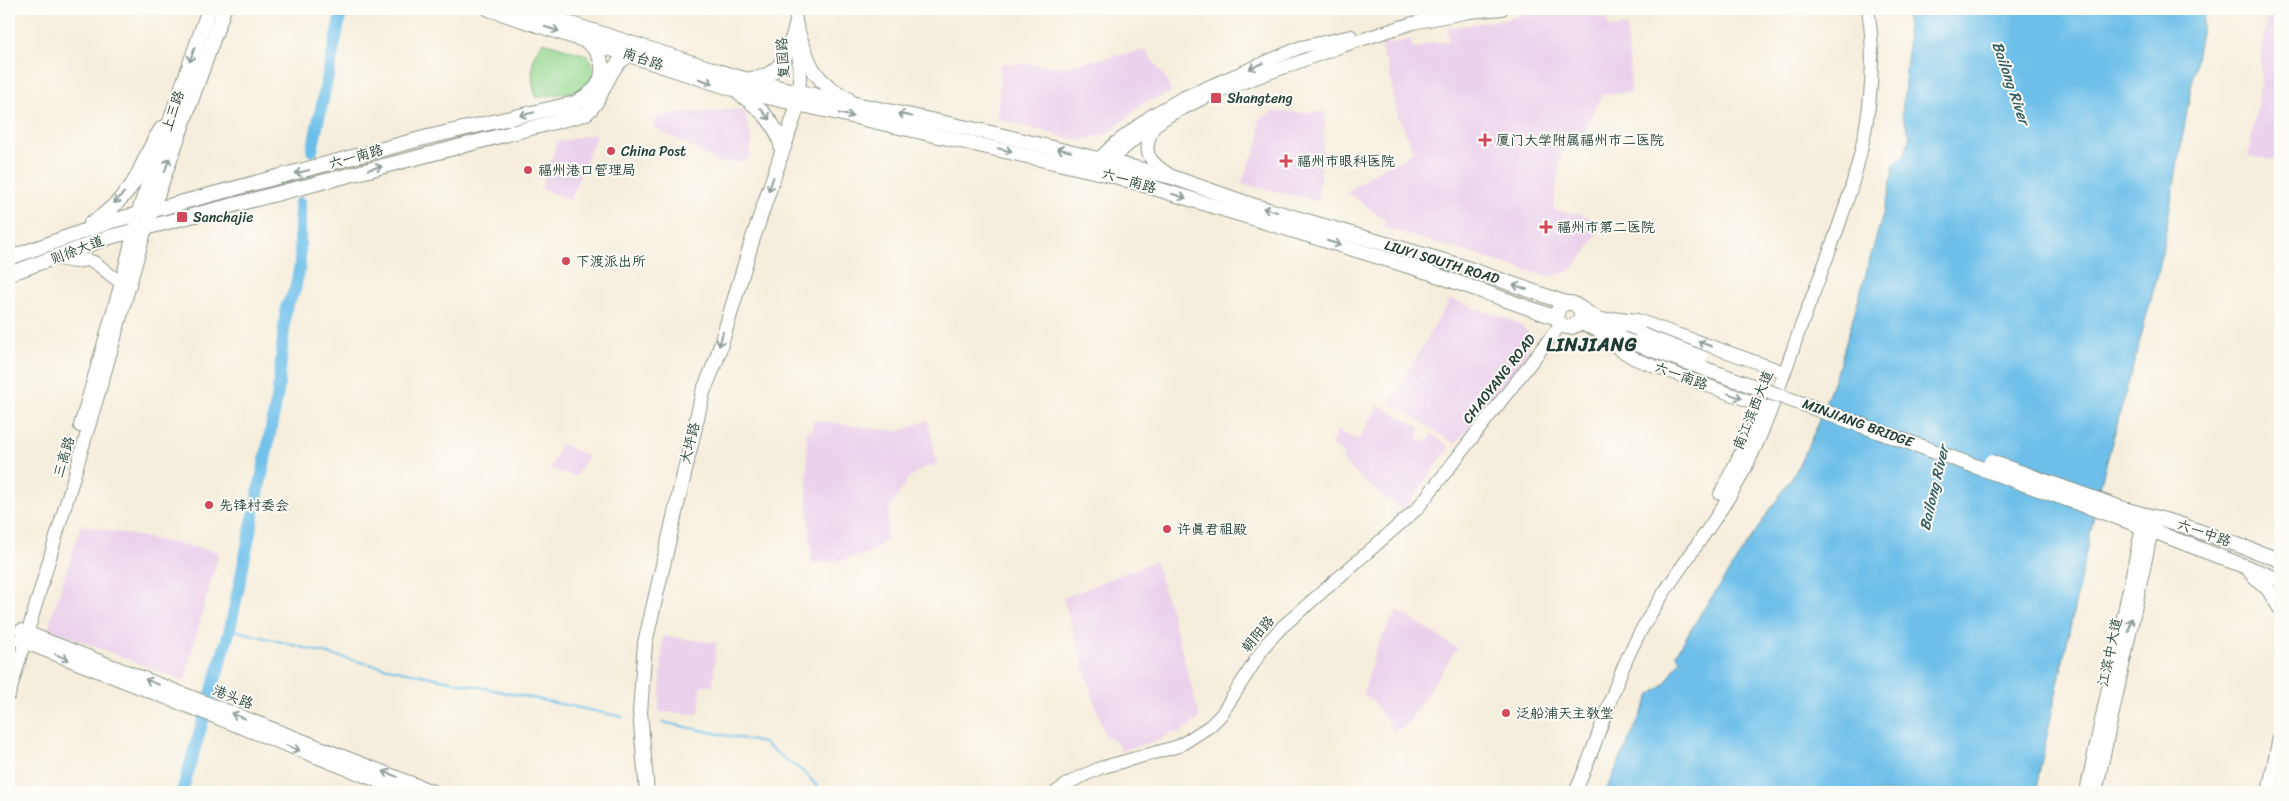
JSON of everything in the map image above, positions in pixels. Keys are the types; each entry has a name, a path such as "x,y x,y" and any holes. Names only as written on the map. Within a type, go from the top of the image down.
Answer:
{"main road":[{"name":"上三路","path":"144,212 172,113 209,9"},
{"name":"上三路","path":"144,212 224,9"},
{"name":"南台路","path":"489,9 734,90 799,99"},
{"name":"南台路","path":"524,9 748,80 799,99"},
{"name":"复园路","path":"795,9 799,99"},
{"path":"1098,165 1114,144 1167,106 1301,47 1402,25 1417,18 1466,9"},
{"path":"1098,165 1182,108 1212,94 1342,46 1418,22 1469,12 1498,9"},
{"name":"南江滨西大道","path":"1781,371 1856,144 1865,76 1865,47 1861,9"},
{"name":"南江滨西大道","path":"1575,792 1593,752 1618,682 1636,640 1670,582 1733,490 1752,454 1767,408 1850,192 1862,153 1873,77 1872,34 1868,9"},
{"path":"748,80 760,79 778,68 789,51 796,26"},
{"path":"796,26 808,59 819,79 833,91 862,106"},
{"name":"六一南路","path":"144,212 428,137 575,103 594,90 599,84 602,71 598,52 578,38"},
{"name":"六一南路","path":"139,230 585,114 593,108 614,66 621,59 630,55"},
{"path":"734,90 758,107 769,119 779,136 782,150"},
{"path":"647,792 643,712 654,626 711,392 716,361 746,260 799,99"},
{"name":"六一南路","path":"799,99 862,106 991,133 1098,165 1428,272 1559,321"},
{"name":"六一南路","path":"799,99 1098,165 1172,177 1255,206 1317,224"},
{"path":"55,242 99,219 129,188 153,141 172,113"},
{"path":"1154,126 1148,141 1148,156 1156,167 1172,177"},
{"path":"139,230 144,212"},
{"name":"则徐大道","path":"9,258 96,226 144,212"},
{"name":"LIUYI SOUTH ROAD","path":"1317,224 1458,266 1572,304"},
{"name":"则徐大道","path":"9,274 110,237 139,230"},
{"name":"三高路","path":"9,695 22,636 121,283 139,230"},
{"name":"三高路","path":"9,669 22,636 139,230"},
{"path":"54,258 74,262 87,260 94,262 121,283"},
{"path":"1572,304 1580,313 1578,322 1569,326 1559,321 1560,307 1572,304"},
{"name":"六一南路","path":"1572,304 1622,339"},
{"name":"六一南路","path":"1601,325 1619,318 1637,320 1781,371"},
{"name":"CHAOYANG ROAD","path":"1056,792 1072,781 1100,768 1179,746 1214,723 1266,644 1282,627 1417,509 1559,321"},
{"name":"六一南路","path":"1578,322 1601,325 1642,335"},
{"name":"六一南路","path":"1601,325 1620,350 1635,359 1767,408"},
{"name":"MINJIANG BRIDGE","path":"1642,335 2124,514"},
{"name":"MINJIANG BRIDGE","path":"1622,339 2124,514"},
{"name":"南江滨西大道","path":"1566,792 1634,629 1670,569 1725,487 1767,408"},
{"path":"2124,514 2149,525"},
{"name":"六一中路","path":"2149,525 2175,539 2280,580"},
{"name":"六一中路","path":"2149,525 2240,545 2280,560"},
{"name":"江滨中大道","path":"2086,792 2149,525"},
{"name":"江滨中大道","path":"2096,792 2149,525"},
{"path":"2240,545 2268,549 2280,548"},
{"path":"2233,563 2256,575 2280,608"},
{"name":"港头路","path":"22,636 216,713 404,792"},
{"name":"港头路","path":"216,713 435,792"},
{"path":"644,733 654,792"},
{"path":"2269,792 2280,737"}],"shaded area":[{"name":"厦门大学附属福州市二医院","path":"1542,9 1586,9 1588,15 1607,19 1609,28 1627,26 1631,93 1602,94 1585,133 1563,136 1553,210 1579,214 1603,223 1585,254 1571,270 1559,275 1546,276 1382,227 1386,220 1347,192 1385,166 1405,159 1404,156 1413,151 1396,110 1387,61 1383,58 1381,45 1410,40 1413,49 1423,47 1423,44 1448,41 1448,28 1512,18"},
{"path":"2269,9 2280,9 2280,161 2248,156 2261,84 2261,55"},
{"path":"1145,50 1167,80 1171,93 1143,103 1110,133 1080,141 997,119 1001,63 1065,66"},
{"path":"743,109 752,140 750,157 741,162 721,163 654,127 656,118 669,114"},
{"name":"福州市眼科医院","path":"1273,112 1326,112 1318,201 1241,184 1260,139 1259,119"},
{"path":"597,133 570,200 541,188 557,142"},
{"path":"1450,299 1516,322 1527,331 1530,344 1525,357 1455,444 1390,402"},
{"path":"1379,405 1420,428 1417,438 1427,442 1432,434 1449,447 1404,511 1366,483 1342,460 1344,455 1339,449 1330,446 1337,431 1358,440"},
{"path":"813,420 900,431 928,420 937,464 921,469 907,480 889,511 886,538 880,546 868,553 837,562 812,564 807,496 807,430 812,431"},
{"path":"561,444 588,456 576,476 550,469"},
{"path":"81,525 219,552 184,681 48,628"},
{"path":"1155,561 1200,718 1181,732 1175,733 1173,731 1160,740 1120,751 1118,743 1106,736 1103,730 1063,598"},
{"path":"1397,610 1457,648 1406,726 1394,731 1372,700 1363,694 1377,646"},
{"path":"663,636 716,643 713,686 701,685 699,714 659,712"}],"green space":[{"path":"543,42 587,55 593,65 593,73 591,80 586,86 570,92 536,98 532,68 535,54"}],"water":[{"name":"Bailong River","path":"1906,9 2205,9 2159,270 2101,483 2035,792 1605,792 1650,695 1664,685 1680,660 1676,654 1701,613 1796,471 1814,433 1840,363 1889,193 1894,165 1905,154 1910,136 1902,114 1908,49"}],"waterway":[{"path":"312,151 342,9"},
{"path":"182,792 230,629 265,460 278,392 286,307 295,290 300,265 300,203"},
{"path":"230,629 364,663 623,717"},
{"path":"662,722 763,743 806,774 816,785 819,792"}],"place":[{"name":"Shangteng","path":"1216,98"},
{"name":"厦门大学附属福州市二医院","path":"1485,140"},
{"name":"China Post","path":"611,151"},
{"name":"福州市眼科医院","path":"1286,161"},
{"name":"福州港口管理局","path":"528,170"},
{"name":"Sanchajie","path":"182,217"},
{"name":"福州市第二医院","path":"1546,227"},
{"name":"下渡派出所","path":"566,261"},
{"name":"先锋村委会","path":"209,505"},
{"name":"许真君祖殿","path":"1167,529"},
{"name":"泛船浦天主教堂","path":"1506,713"}],"district":[{"name":"LINJIANG","path":"1592,344"}]}
